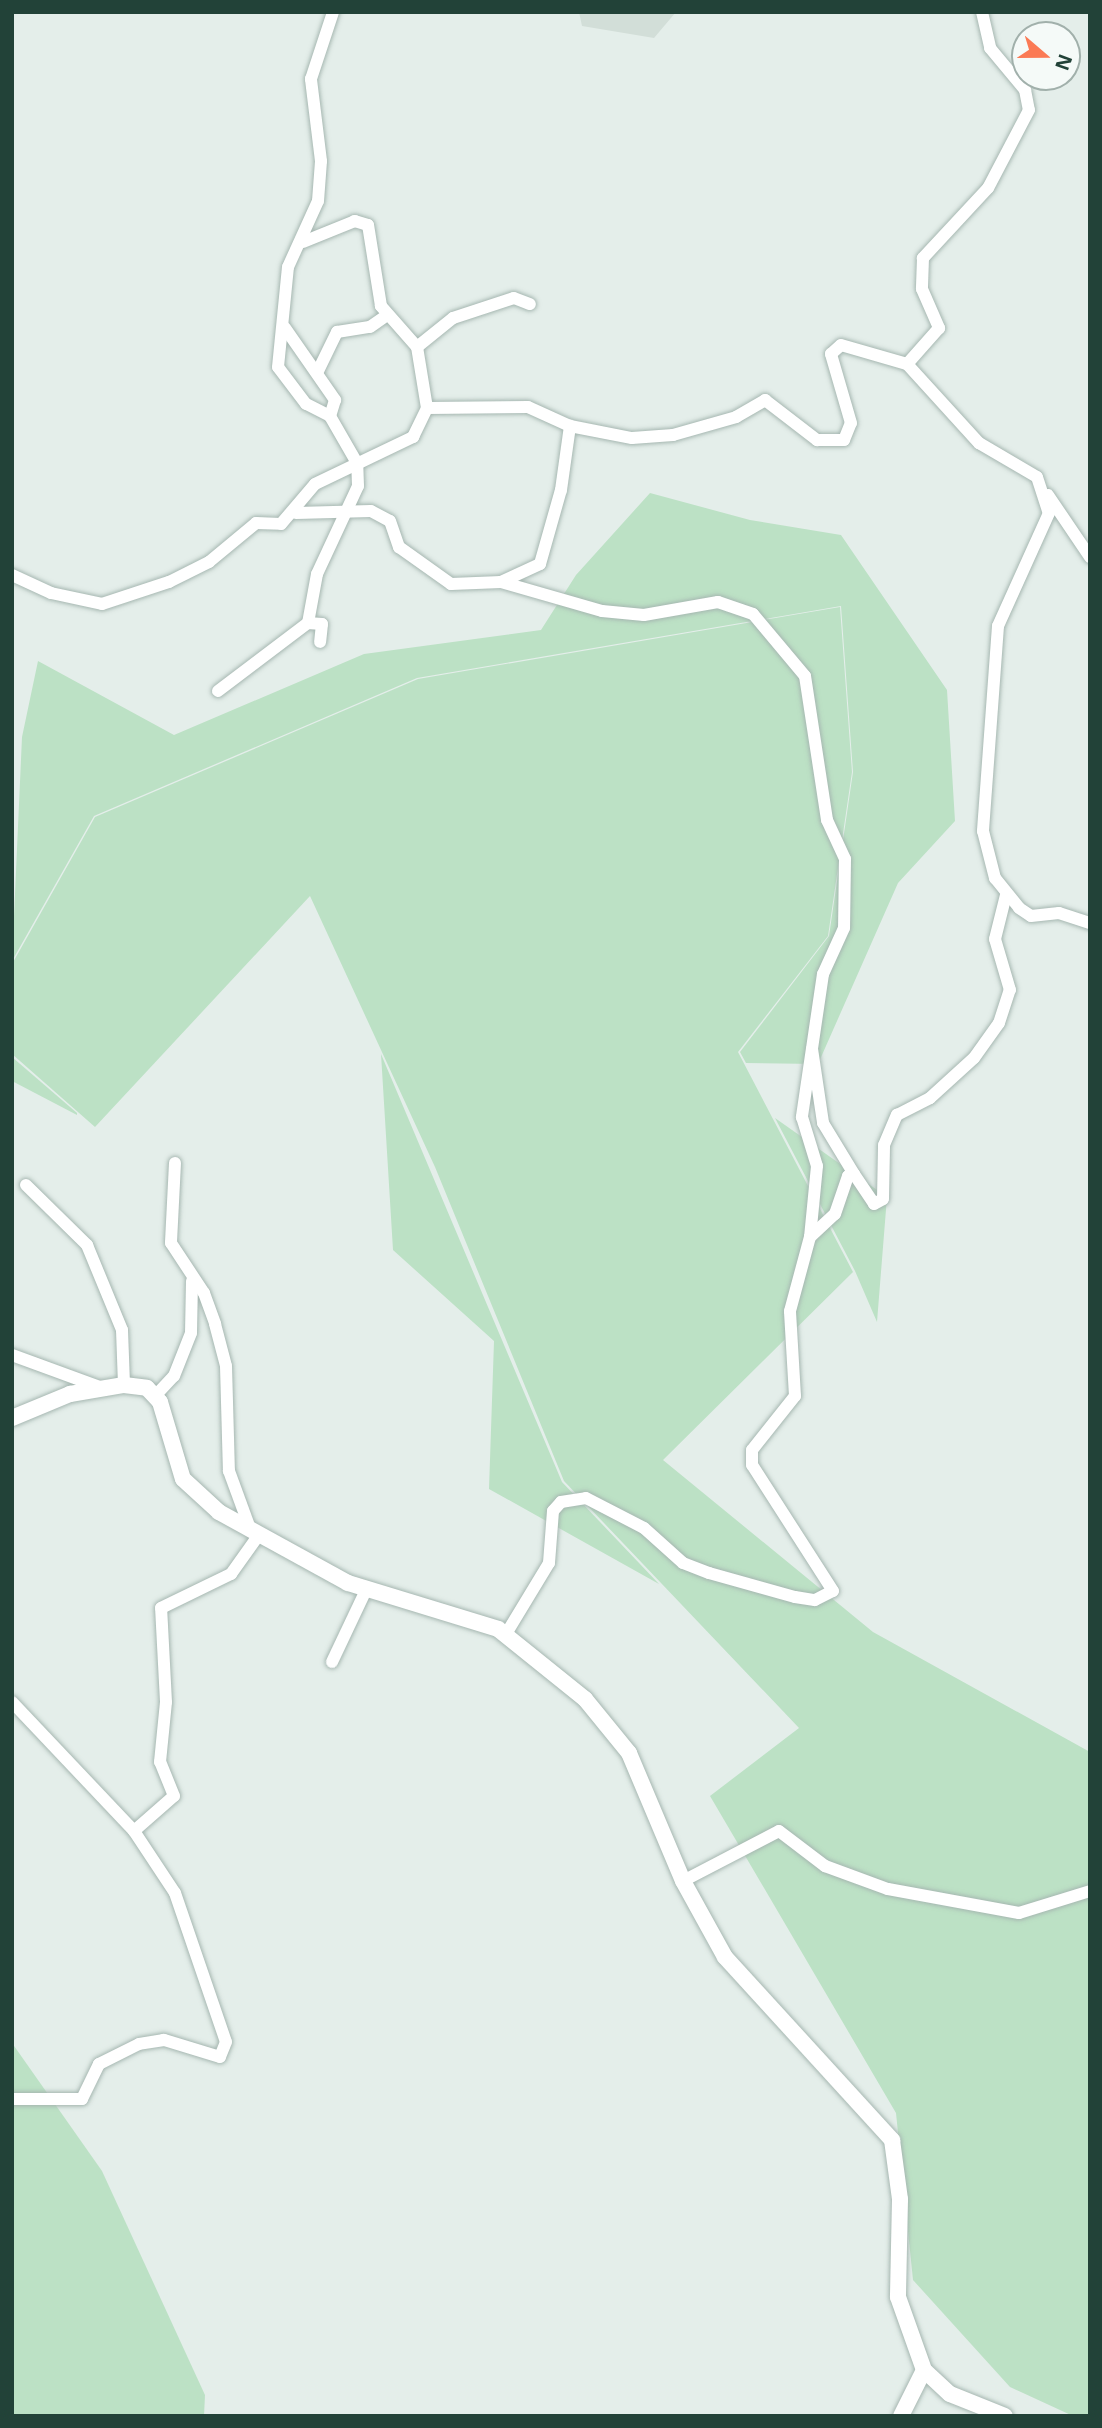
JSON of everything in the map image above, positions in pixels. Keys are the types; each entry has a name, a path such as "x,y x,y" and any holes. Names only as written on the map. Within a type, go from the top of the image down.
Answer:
{"street":[{"path":"308,623 317,574 341,529 341,516 358,486 357,463 330,416 306,404 278,367 285,328 288,267 303,242 318,201 321,162 311,79 333,12"},
{"path":"907,364 939,328 922,289 923,258 988,188 1030,110 1026,90 990,48 982,12"},
{"path":"12,575 51,593 102,604 169,582 209,562 256,523 281,524 296,513 315,484 414,437 427,408 417,347 386,316 368,225 355,221 303,242"},
{"path":"417,347 453,318 514,298 530,304"},
{"path":"317,373 337,332 370,327 386,316"},
{"path":"285,328 335,400 330,416"},
{"path":"427,408 528,407 570,426 632,438 673,435 736,417 765,400 817,440 844,440 851,423 831,355 841,345 907,364 979,443 1037,477 1090,557"},
{"path":"501,582 540,564 561,490 570,426"},
{"path":"1037,477 1049,513 998,626 999,667 985,765 983,831 995,878 1006,895 1031,916 1059,912 1090,923"},
{"path":"296,513 341,516 371,511 390,521 399,547 451,584 501,582 602,611 644,615 718,602 753,614 805,676 827,820 845,859 844,928 823,974 802,1117 817,1166 810,1237 790,1311 795,1396 758,1438 752,1465 833,1591 815,1600 709,1573 683,1563 644,1528 586,1498 561,1502 553,1511 549,1563 506,1634"},
{"path":"218,691 308,623 322,624 320,642"},
{"path":"811,1047 823,1124 854,1174 879,1203 884,1145 897,1115 930,1098 991,1038 1010,990 995,939 1006,895"},
{"path":"175,1163 170,1235 210,1307 226,1366 229,1471 255,1533"},
{"path":"810,1237 835,1214 844,1179 854,1174"},
{"path":"26,1185 86,1245 122,1330 124,1385"},
{"path":"156,1395 174,1376 191,1333 196,1299 188,1270"},
{"path":"12,1355 102,1388"},
{"path":"12,1418 102,1388 124,1385 156,1395"},
{"path":"156,1395 183,1479 209,1505 255,1533 366,1590 506,1634 585,1699 622,1741 682,1881 735,1970 892,2140 900,2199 898,2297 924,2370 950,2394 1005,2416"},
{"path":"134,1830 174,1796 160,1762 166,1702 161,1608 231,1574 255,1533"},
{"path":"332,1662 366,1590"},
{"path":"12,1702 134,1830 192,1933 203,1990 226,2042 220,2057 164,2040 139,2044 99,2064 82,2099 12,2099"},
{"path":"682,1881 779,1831 825,1866 888,1889 1020,1913 1090,1891"},
{"path":"901,2416 924,2370"}],"shaded area":[{"path":"579,12 676,12 654,38 582,26"}],"green space":[{"path":"650,493 750,520 841,535 947,690 955,821 898,883 818,1064 746,1063 740,1052 829,936 853,772 841,606 417,678 94,816 12,961 22,737 38,661 174,735 364,654 541,630 576,575"},
{"path":"840,607 852,772 828,936 738,1052 853,1272 663,1460 873,1632 1090,1752 1090,2416 1073,2416 1010,2387 913,2280 896,2113 710,1796 799,1728 564,1481 435,1167 310,896 95,1127 12,1054 12,964 95,817 418,679"},
{"path":"381,1054 562,1482 659,1584 489,1489 494,1341 393,1250"},
{"path":"12,1057 77,1113 77,1115 12,1081"},
{"path":"775,1118 887,1197 877,1322 855,1271"},
{"path":"12,2043 102,2171 205,2395 204,2416 12,2416"}]}
